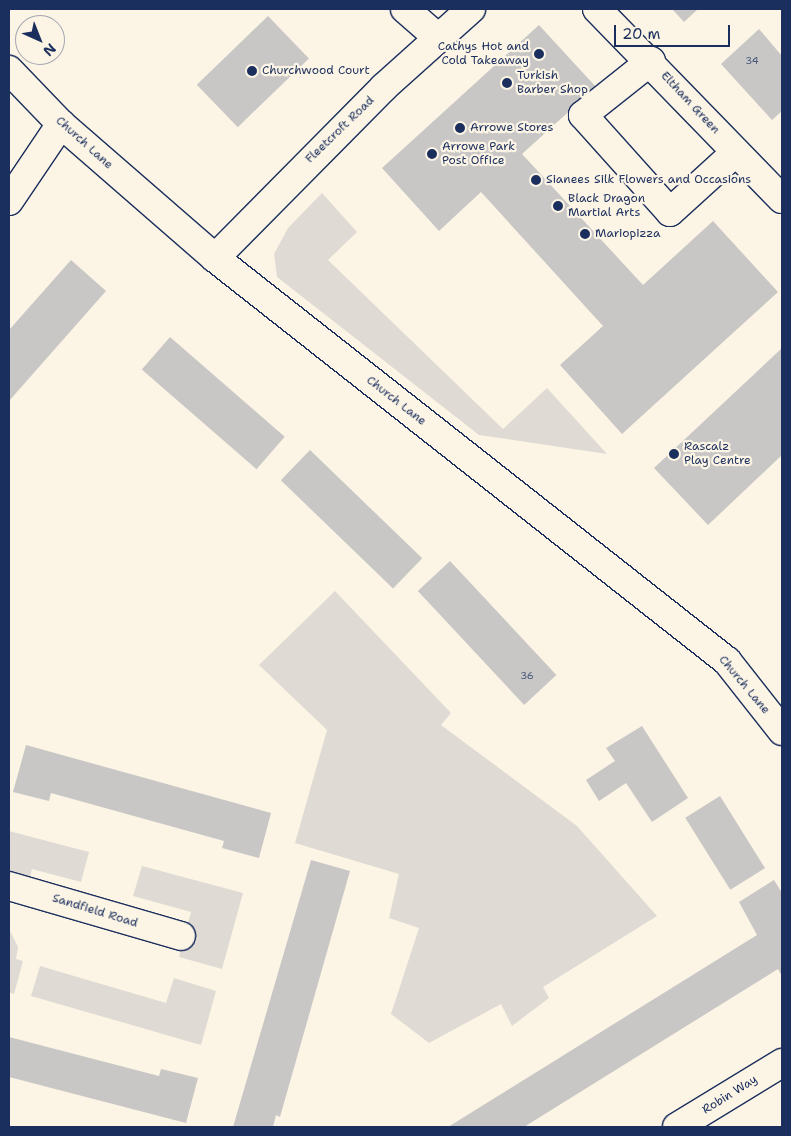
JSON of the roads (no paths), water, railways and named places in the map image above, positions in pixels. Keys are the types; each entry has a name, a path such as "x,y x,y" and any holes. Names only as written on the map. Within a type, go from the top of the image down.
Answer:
{"street":[{"path":"405,9 437,37"},
{"name":"Fleetcroft Road","path":"215,258 437,37 471,9"},
{"name":"Eltham Green","path":"597,9 651,61 782,199"},
{"path":"651,61 583,115 670,212 736,152"},
{"name":"Church Lane","path":"9,70 61,124 215,258 727,661 782,731"},
{"path":"9,201 61,124"},
{"name":"Sandfield Road","path":"9,886 181,936"},
{"name":"Robin Way","path":"677,1127 782,1062"}],"place":[{"name":"Cathys Hot and Cold Takeaway","path":"539,54"},
{"name":"Churchwood Court","path":"252,71"},
{"name":"Turkish Barber Shop","path":"507,83"},
{"name":"Arrowe Stores","path":"460,128"},
{"name":"Arrowe Park Post Office","path":"432,154"},
{"name":"Sianees Silk Flowers and Occasions","path":"536,180"},
{"name":"Black Dragon Martial Arts","path":"558,206"},
{"name":"Mariopizza","path":"585,234"},
{"name":"Rascalz Play Centre","path":"674,454"}]}
